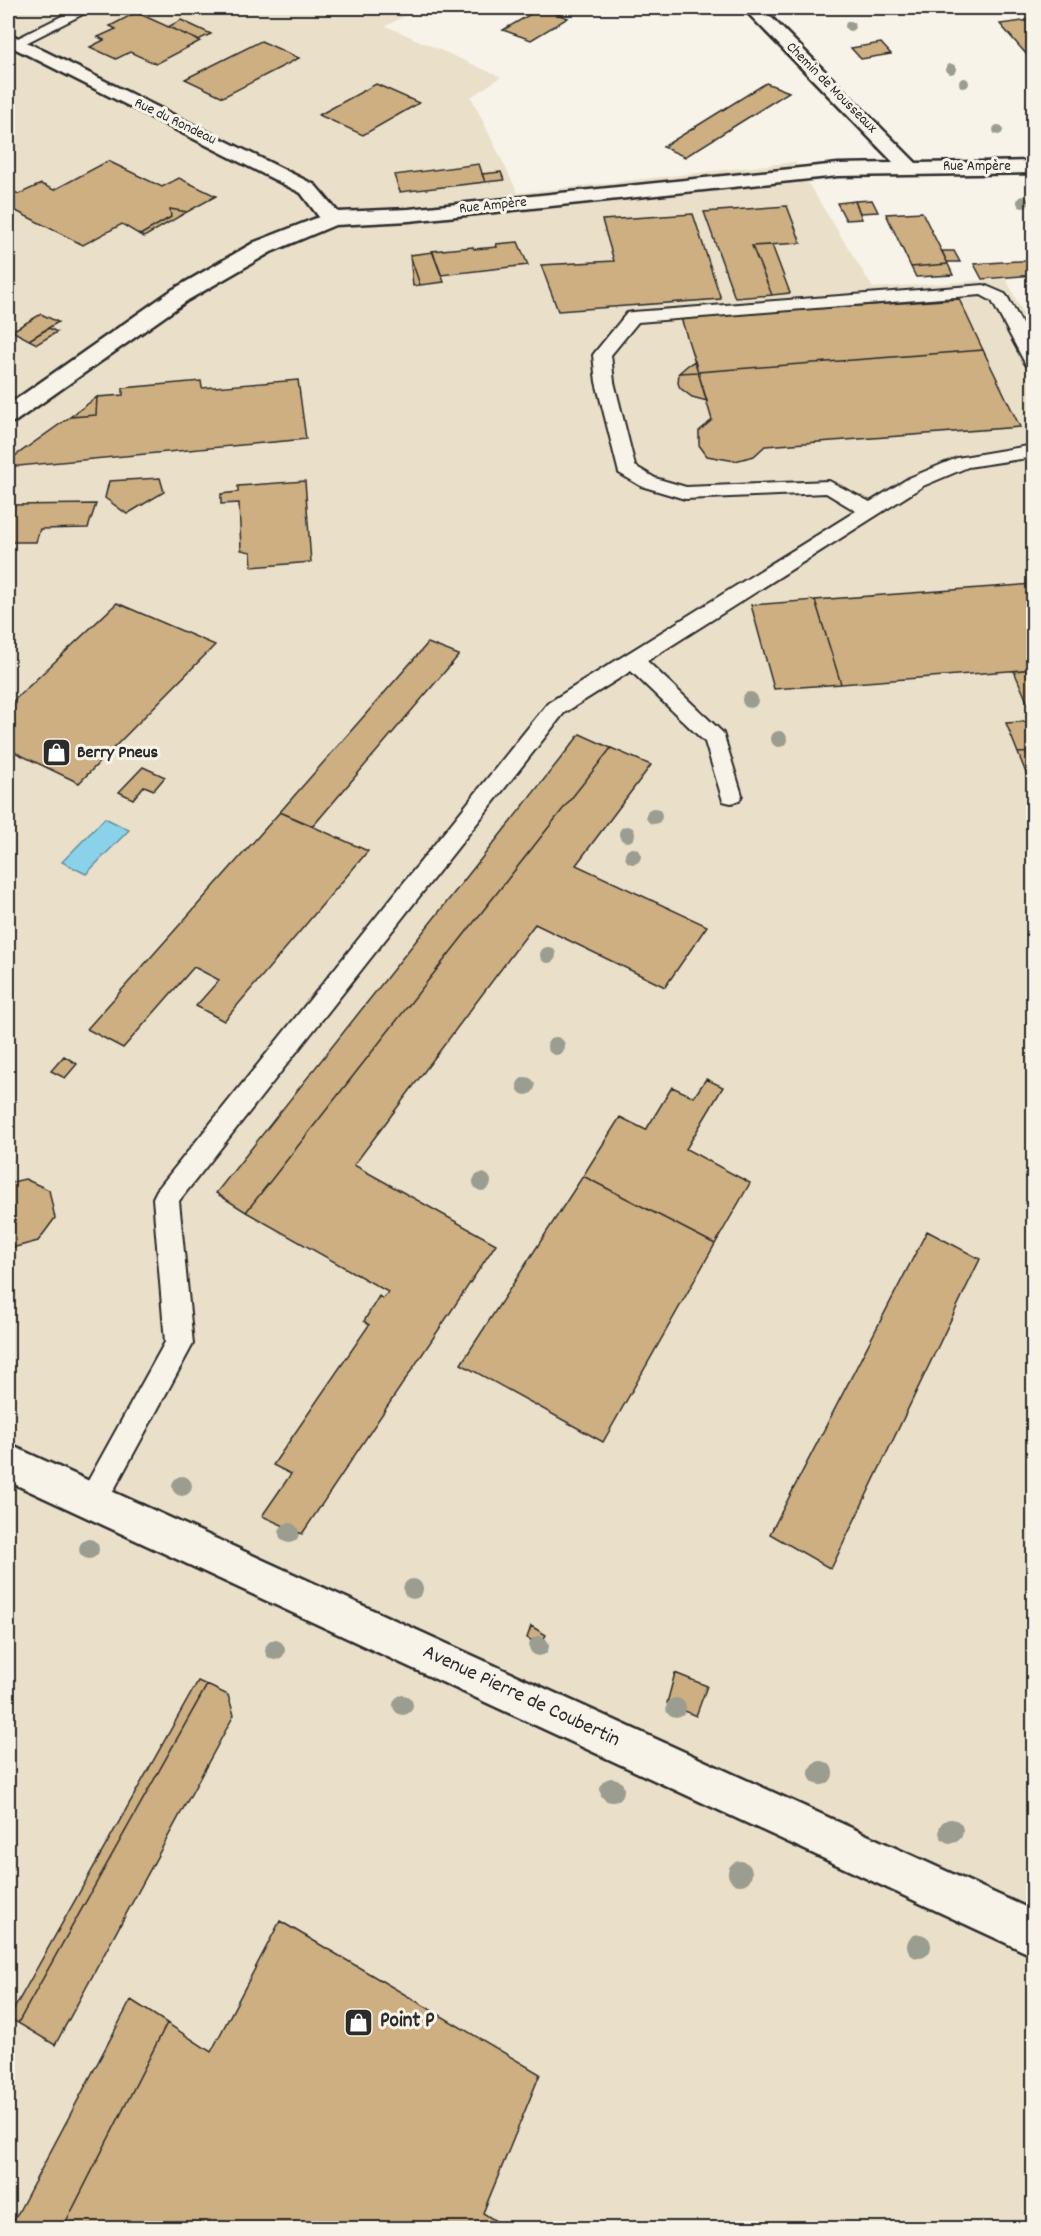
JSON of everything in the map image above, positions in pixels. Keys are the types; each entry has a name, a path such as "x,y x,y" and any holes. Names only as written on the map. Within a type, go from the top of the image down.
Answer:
{"street":[{"name":"Chemin de Mousseaux","path":"752,8 910,168"},
{"name":"Rue du Rondeau","path":"11,40 308,189 332,219"},
{"name":"Rue Ampère","path":"8,416 180,295 263,247 332,219 409,215 838,170 1034,167"},
{"name":"Avenue Pierre de Coubertin","path":"8,1462 1034,1934"}],"lane":[{"path":"11,40 88,8"},
{"path":"869,510 829,487 685,493 648,482 626,469 605,382 602,355 633,316 984,290 999,298 1034,363"},
{"path":"93,1500 179,1344 166,1198 556,708 916,482 964,462 1034,451"},
{"path":"633,660 715,739 731,795"}],"shaded area":[{"path":"8,8 420,8 386,26 501,77 471,97 518,193 795,162 873,288 1006,279 1033,333 1033,2228 8,2228"}],"water":[{"path":"105,818 129,830 86,874 62,862"}],"building":[{"path":"541,8 568,18 531,40 503,30"},
{"path":"135,13 200,41 156,64 130,52 116,59 90,47 104,40 98,37 116,29 110,26"},
{"path":"181,20 211,34 198,40 168,27"},
{"path":"1030,20 1034,24 1034,63 1000,24"},
{"path":"261,41 299,58 223,97 185,79"},
{"path":"881,43 891,54 861,59 851,48"},
{"path":"766,83 789,92 685,157 663,147"},
{"path":"376,84 419,103 363,135 319,115"},
{"path":"108,161 162,187 179,178 216,196 187,212 170,209 171,217 140,235 122,224 83,245 8,207 8,195 14,192 19,194 41,184 54,190"},
{"path":"479,164 485,182 400,192 394,175"},
{"path":"501,172 504,180 485,182 482,174"},
{"path":"872,200 878,212 860,213 855,201"},
{"path":"855,201 862,219 846,220 837,203"},
{"path":"787,206 801,243 752,246 772,295 735,298 704,212"},
{"path":"170,209 187,212 144,237 140,235 171,217"},
{"path":"922,212 948,264 911,267 886,214"},
{"path":"693,214 721,299 558,311 541,265 614,261 602,220"},
{"path":"518,242 528,265 441,275 432,251 497,247 496,244"},
{"path":"772,245 790,293 772,295 752,246"},
{"path":"942,251 954,251 960,262 947,262"},
{"path":"433,252 444,282 420,285 410,255"},
{"path":"410,255 420,285 413,286"},
{"path":"1034,260 1034,275 982,279 974,264"},
{"path":"948,264 953,275 916,277 911,267"},
{"path":"959,299 983,350 698,372 681,318"},
{"path":"41,314 58,322 29,340 12,331"},
{"path":"49,328 57,332 37,344 29,340"},
{"path":"983,350 1020,427 765,446 754,456 735,461 707,456 699,445 699,431 712,420 698,372"},
{"path":"695,361 698,372 679,373 688,365"},
{"path":"698,372 707,401 692,397 680,388 678,383 679,373"},
{"path":"298,380 306,439 8,467 8,461 70,417 96,415 97,397 123,395 123,388 201,381 202,388"},
{"path":"97,397 96,415 70,417"},
{"path":"160,478 164,492 127,514 105,498 109,481"},
{"path":"305,481 311,562 252,567 251,552 241,550 239,503 221,504 221,494 238,492 238,486"},
{"path":"96,504 88,528 40,529 36,542 8,542 10,534 8,534 8,505"},
{"path":"1034,584 1034,669 841,684 815,600"},
{"path":"815,600 841,684 774,689 751,605"},
{"path":"117,603 215,645 79,783 8,749 8,706"},
{"path":"428,643 459,655 313,826 280,812"},
{"path":"1034,669 1034,718 1014,671"},
{"path":"1034,721 1034,752 1018,753 1006,723"},
{"path":"580,734 611,748 246,1212 216,1193"},
{"path":"611,748 651,765 576,865 707,926 665,987 535,924 354,1165 496,1244 302,1534 262,1516 291,1474 273,1465 369,1325 364,1321 379,1296 383,1299 388,1292 246,1212"},
{"path":"1034,752 1034,778 1028,778 1018,753"},
{"path":"143,767 165,777 154,790 144,786 133,799 119,792"},
{"path":"280,812 368,851 224,1021 196,1006 219,980 194,967 123,1048 87,1029"},
{"path":"64,1056 77,1064 65,1078 51,1071"},
{"path":"706,1079 723,1087 686,1149 750,1183 715,1244 583,1176 620,1117 646,1130 672,1087 694,1097"},
{"path":"583,1176 715,1244 603,1442 461,1364"},
{"path":"25,1179 49,1190 55,1218 38,1241 8,1249 8,1183"},
{"path":"927,1231 980,1259 831,1569 770,1534"},
{"path":"531,1626 546,1635 540,1645 527,1638"},
{"path":"675,1673 707,1686 696,1716 667,1703"},
{"path":"198,1681 207,1685 18,2023 9,2018"},
{"path":"207,1685 228,1695 234,1715 55,2045 18,2023"},
{"path":"280,1921 540,2074 483,2213 507,2228 63,2228 167,2023 211,2052"},
{"path":"131,2000 167,2023 63,2228 10,2228"}],"place":[{"name":"Berry Pneus","path":"56,753"},
{"name":"Point P","path":"359,2022"}]}
